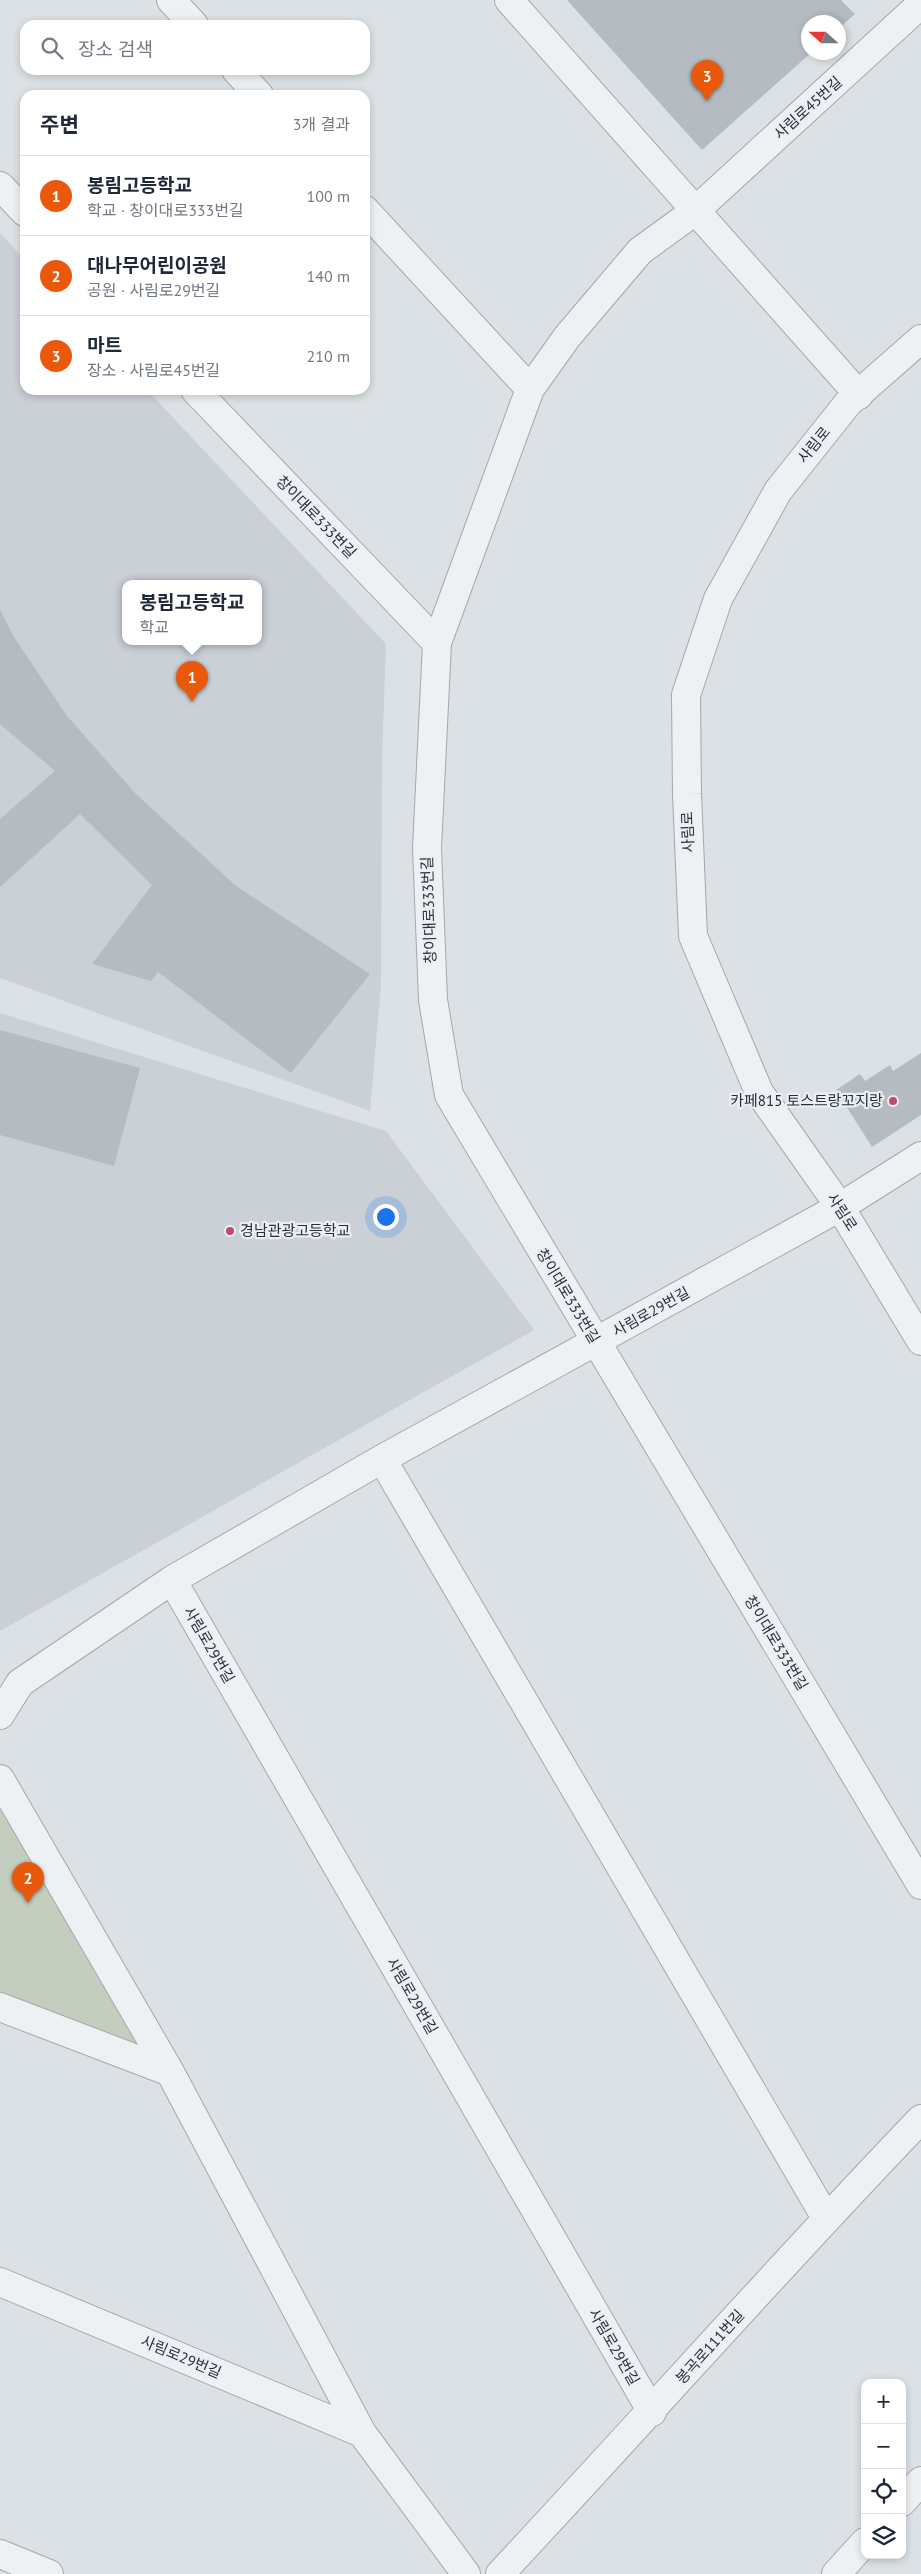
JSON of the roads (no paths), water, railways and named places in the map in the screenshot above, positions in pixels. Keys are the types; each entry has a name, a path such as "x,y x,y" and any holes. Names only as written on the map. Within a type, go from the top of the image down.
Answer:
{"street":[{"path":"171,0 189,20"},
{"path":"519,4 695,211 859,395"},
{"name":"사림로45번길","path":"695,211 921,4"},
{"path":"241,75 254,90"},
{"path":"0,186 20,207"},
{"name":"창이대로333번길","path":"695,211 640,251 567,337 530,389 437,643 427,848 433,1000 449,1095 921,1885"},
{"path":"370,215 530,389"},
{"name":"사림로","path":"921,339 848,403 778,491 718,599 686,695 692,936 759,1092 840,1207 921,1341"},
{"name":"창이대로333번길","path":"200,395 437,643"},
{"name":"사림로29번길","path":"0,1715 10,1679 172,1580 382,1459 596,1343 840,1207 921,1156"},
{"path":"382,1459 826,2218"},
{"name":"사림로29번길","path":"172,1580 652,2412"},
{"path":"0,1779 170,2072 362,2433 466,2574"},
{"path":"0,2007 170,2072"},
{"name":"봉곡로111번길","path":"500,2574 652,2412 826,2218 921,2119"},
{"name":"사림로29번길","path":"0,2282 362,2433"},
{"path":"906,2498 921,2481"},
{"path":"836,2574 861,2546"},
{"path":"0,2554 49,2574"}],"place":[{"name":"마트","path":"707,101"},
{"name":"봉림고등학교","path":"192,702"},
{"name":"카페815 토스트랑꼬지랑","path":"893,1101"},
{"name":"경남관광고등학교","path":"230,1231"},
{"name":"대나무어린이공원","path":"28,1903"}]}
